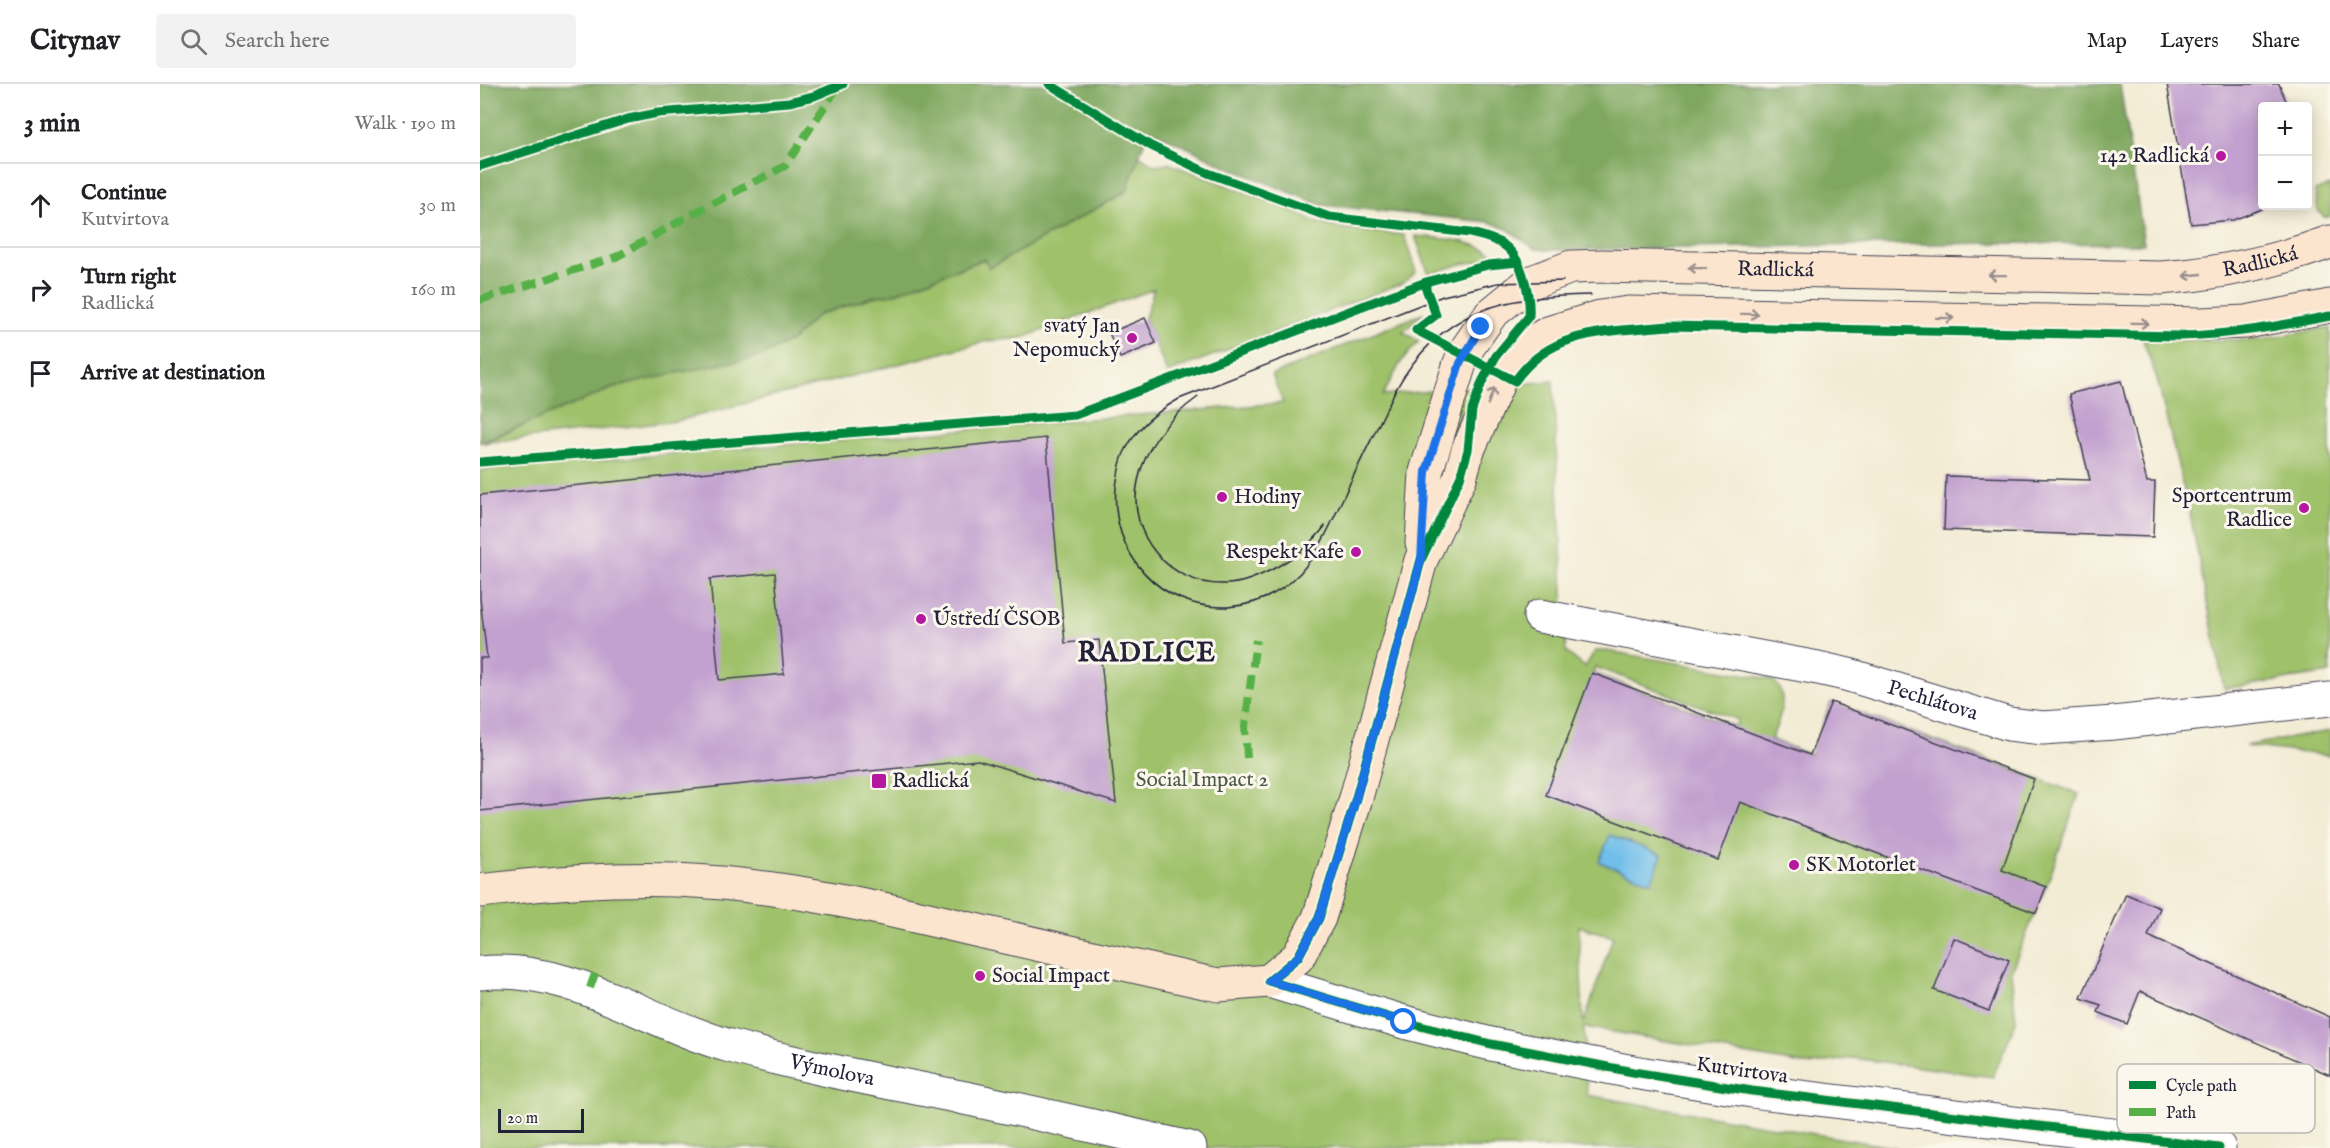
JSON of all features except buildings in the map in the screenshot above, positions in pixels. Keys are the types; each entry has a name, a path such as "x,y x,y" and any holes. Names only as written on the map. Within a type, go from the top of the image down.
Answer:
{"main road":[{"name":"Radlická","path":"1421,560 1426,472 1463,355 1481,327 1503,303 1529,283 1561,270 1571,267 1602,266 2161,278 2250,266 2330,242"},
{"name":"Radlická","path":"1269,981 1298,957 1319,918 1356,798 1421,560 1460,478 1468,450 1494,388 1506,367 1528,344 1548,333 1586,320 1628,313 2202,324 2246,322 2330,306"},
{"path":"480,891 546,883 676,880 797,892 906,914 1218,985 1269,981"}],"street":[{"name":"Pechlátova","path":"1540,616 1818,668 1849,675 2009,724 2043,728 2114,723 2330,699"},
{"name":"Výmolova","path":"480,973 494,972 549,977 590,988 659,1020 738,1048 1190,1148"},
{"name":"Kutvirtova","path":"1269,981 1404,1022 1491,1044 1633,1072 1763,1093 2220,1148"}],"green space":[{"path":"480,84 2120,84 2144,244 1998,243 1535,249 1507,229 1489,222 1321,205 1230,168 1149,129 1126,192 989,268 984,259 892,294 872,297 818,315 791,341 758,357 613,388 480,443"},
{"path":"1139,155 1154,165 1168,163 1321,224 1404,235 1416,272 1402,283 1167,373 1145,318 1154,289 1022,338 988,341 677,421 483,443 613,388 791,341 818,315 872,297 892,294 985,259 989,268 1126,192"},
{"path":"2330,185 2330,217 2324,217 2318,211 2315,191"},
{"path":"1415,236 1470,243 1499,258 1461,264 1429,274"},
{"name":"Social Impact 2","path":"1424,313 1403,332 1419,341 1401,362 1383,395 1553,381 1566,652 1585,667 1595,651 1607,651 1766,678 1778,686 1782,701 1771,739 1810,755 1831,702 2079,794 2046,887 2011,971 2016,1022 1993,1077 1853,1058 1809,1065 1584,1027 1587,1095 1897,1148 480,1148 480,470 1283,403 1272,375","holes":["1595,667 1738,720 1738,721 1735,726 1593,673","1579,926 1613,937 1584,1022 1583,1021"]},
{"path":"2330,327 2330,673 2224,689 2191,519 2157,379 2143,340 2260,340"},
{"path":"2330,731 2330,756 2245,746"}],"water":[{"path":"1610,835 1662,855 1651,882 1599,862"}],"tram line":[{"path":"1563,281 1498,283 1443,296 1171,404 1148,421 1135,435 1120,464 1116,487 1116,511 1121,534 1131,555 1144,573 1161,588 1181,599 1203,605 1238,606 1258,601 1276,592 1293,580 1314,555 1331,525 1395,391 1413,363 1433,341 1454,324 1477,312 1502,304 1559,296 1591,295"},
{"path":"1198,397 1160,433 1141,468 1136,501 1139,520 1156,554 1170,567 1187,576 1205,582 1237,583 1261,575 1287,561 1308,545 1325,526"}],"marked path":[{"path":"480,300 616,257 785,166 837,88"},
{"path":"1247,758 1245,727 1256,640"},
{"path":"590,988 597,968"}],"cycle path":[{"path":"480,166 628,119 658,113 789,102 814,96 843,84"},
{"path":"1049,84 1151,146 1208,173 1329,217 1470,233 1490,238 1505,246 1516,258 1527,288 1529,316 1496,356 1482,382 1472,410 1468,450 1460,478 1421,560 1356,798 1319,918 1298,957 1269,981"},
{"path":"480,462 1075,415 1426,282 1488,265 1519,262"},
{"path":"1426,282 1426,289 1436,315 1416,330 1515,381 1546,351 1564,342 1604,332 1668,326 2180,336 2237,332 2330,316"},
{"path":"1269,981 1404,1022 1491,1044 1633,1072 1752,1091 2219,1148"}],"place":[{"name":"142 Radlická","path":"2221,156"},
{"name":"svatý Jan Nepomucký","path":"1132,338"},
{"name":"Hodiny","path":"1222,497"},
{"name":"Sportcentrum Radlice","path":"2304,508"},
{"name":"Respekt Kafe","path":"1356,552"},
{"name":"Ústředí ČSOB","path":"921,619"},
{"name":"Radlická","path":"879,781"},
{"name":"SK Motorlet","path":"1794,865"},
{"name":"Social Impact","path":"980,976"}],"district":[{"name":"RADLICE","path":"1147,654"}],"route":[{"path":"1404,1022 1269,981 1298,957 1319,918 1356,798 1421,560 1426,472 1460,363 1481,327"}]}
